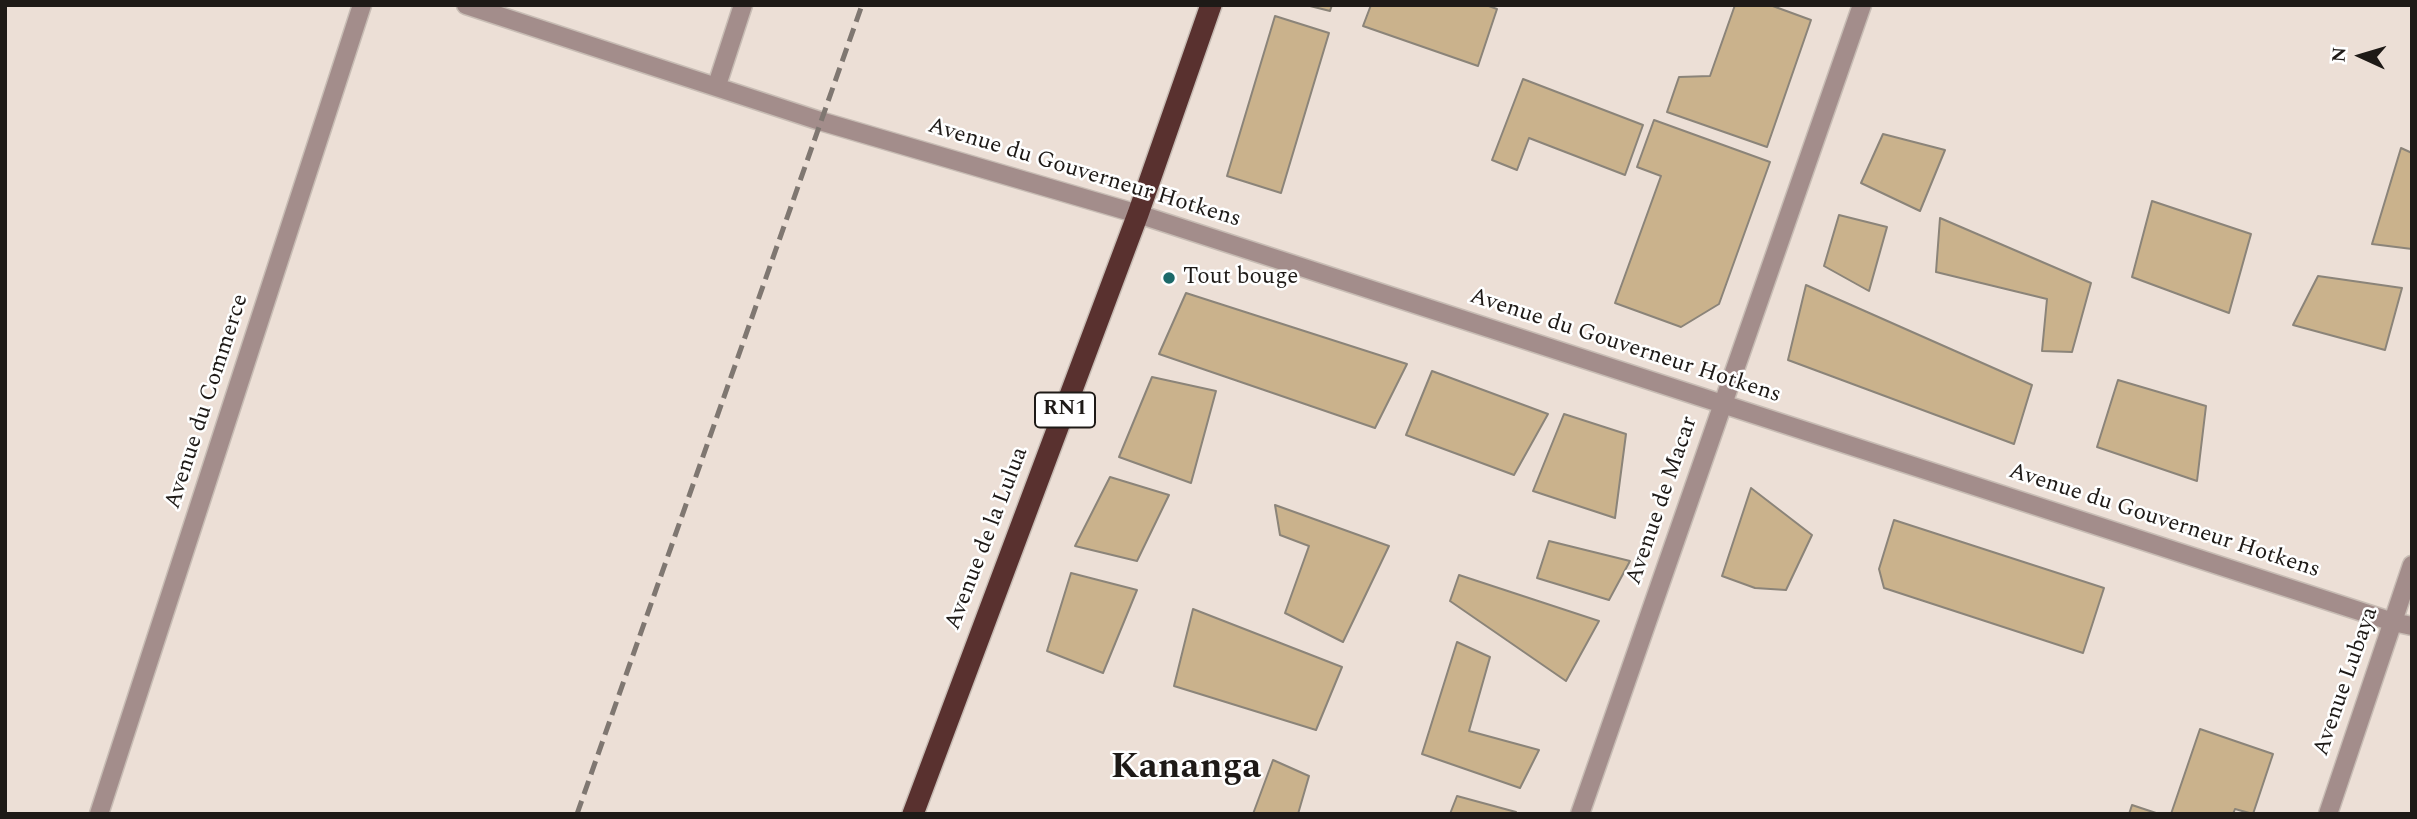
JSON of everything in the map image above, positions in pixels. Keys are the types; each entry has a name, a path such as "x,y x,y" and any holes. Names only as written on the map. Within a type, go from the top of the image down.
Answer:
{"highway":[{"name":"Avenue de la Lulua","path":"913,814 1138,214 1211,5"}],"street":[{"name":"Avenue du Commerce","path":"99,814 362,5"},
{"name":"Avenue du Gouverneur Hotkens","path":"466,5 717,85 820,121 1138,214 2412,626"},
{"path":"717,85 743,5"},
{"name":"Avenue de Macar","path":"1580,814 1862,5"},
{"name":"Avenue Lubaya","path":"2328,814 2412,565"}],"building":[{"path":"1306,5 1332,5 1330,11"},
{"path":"1371,5 1486,5 1497,9 1478,66 1363,26"},
{"path":"1735,5 1770,5 1811,20 1767,147 1667,112 1679,77 1710,76"},
{"path":"1275,16 1329,33 1281,193 1227,176"},
{"path":"1523,79 1643,125 1625,175 1529,138 1517,170 1492,160"},
{"path":"1654,120 1770,162 1719,304 1681,327 1615,303 1661,176 1637,167"},
{"path":"1883,134 1945,150 1920,211 1861,183"},
{"path":"2401,148 2412,153 2412,249 2372,244"},
{"path":"2152,201 2251,234 2229,313 2132,277"},
{"path":"1839,215 1887,227 1869,291 1824,266"},
{"path":"1940,218 2091,283 2072,352 2042,351 2047,299 1936,272"},
{"path":"2318,276 2402,288 2385,350 2293,325"},
{"path":"1806,285 2032,385 2014,444 1788,360"},
{"path":"1186,293 1407,364 1375,428 1159,354"},
{"path":"1432,371 1548,414 1514,475 1406,435"},
{"path":"1152,377 1216,391 1191,483 1119,457"},
{"path":"2118,380 2206,406 2197,481 2097,447"},
{"path":"1564,414 1626,434 1615,518 1533,491"},
{"path":"1110,477 1169,495 1137,561 1075,546"},
{"path":"1751,488 1812,535 1786,590 1755,588 1722,576"},
{"path":"1275,505 1389,546 1343,642 1285,613 1309,546 1280,535"},
{"path":"1894,520 2104,588 2083,653 1884,588 1879,569"},
{"path":"1549,541 1630,561 1609,600 1537,578"},
{"path":"1071,573 1137,590 1103,673 1047,651"},
{"path":"1459,575 1599,621 1566,681 1450,601"},
{"path":"1193,609 1342,667 1316,730 1174,686"},
{"path":"1457,642 1490,657 1469,731 1539,750 1520,788 1422,754"},
{"path":"2200,729 2273,754 2253,814 2235,809 2233,814 2171,814"},
{"path":"1273,760 1309,776 1298,814 1253,814"},
{"path":"1457,796 1516,812 1516,814 1450,814"},
{"path":"2132,805 2159,814 2129,814"}],"railway":[{"path":"577,814 862,5"}],"place":[{"name":"Tout bouge","path":"1169,278"}],"district":[{"name":"Kananga","path":"1186,770"}]}
